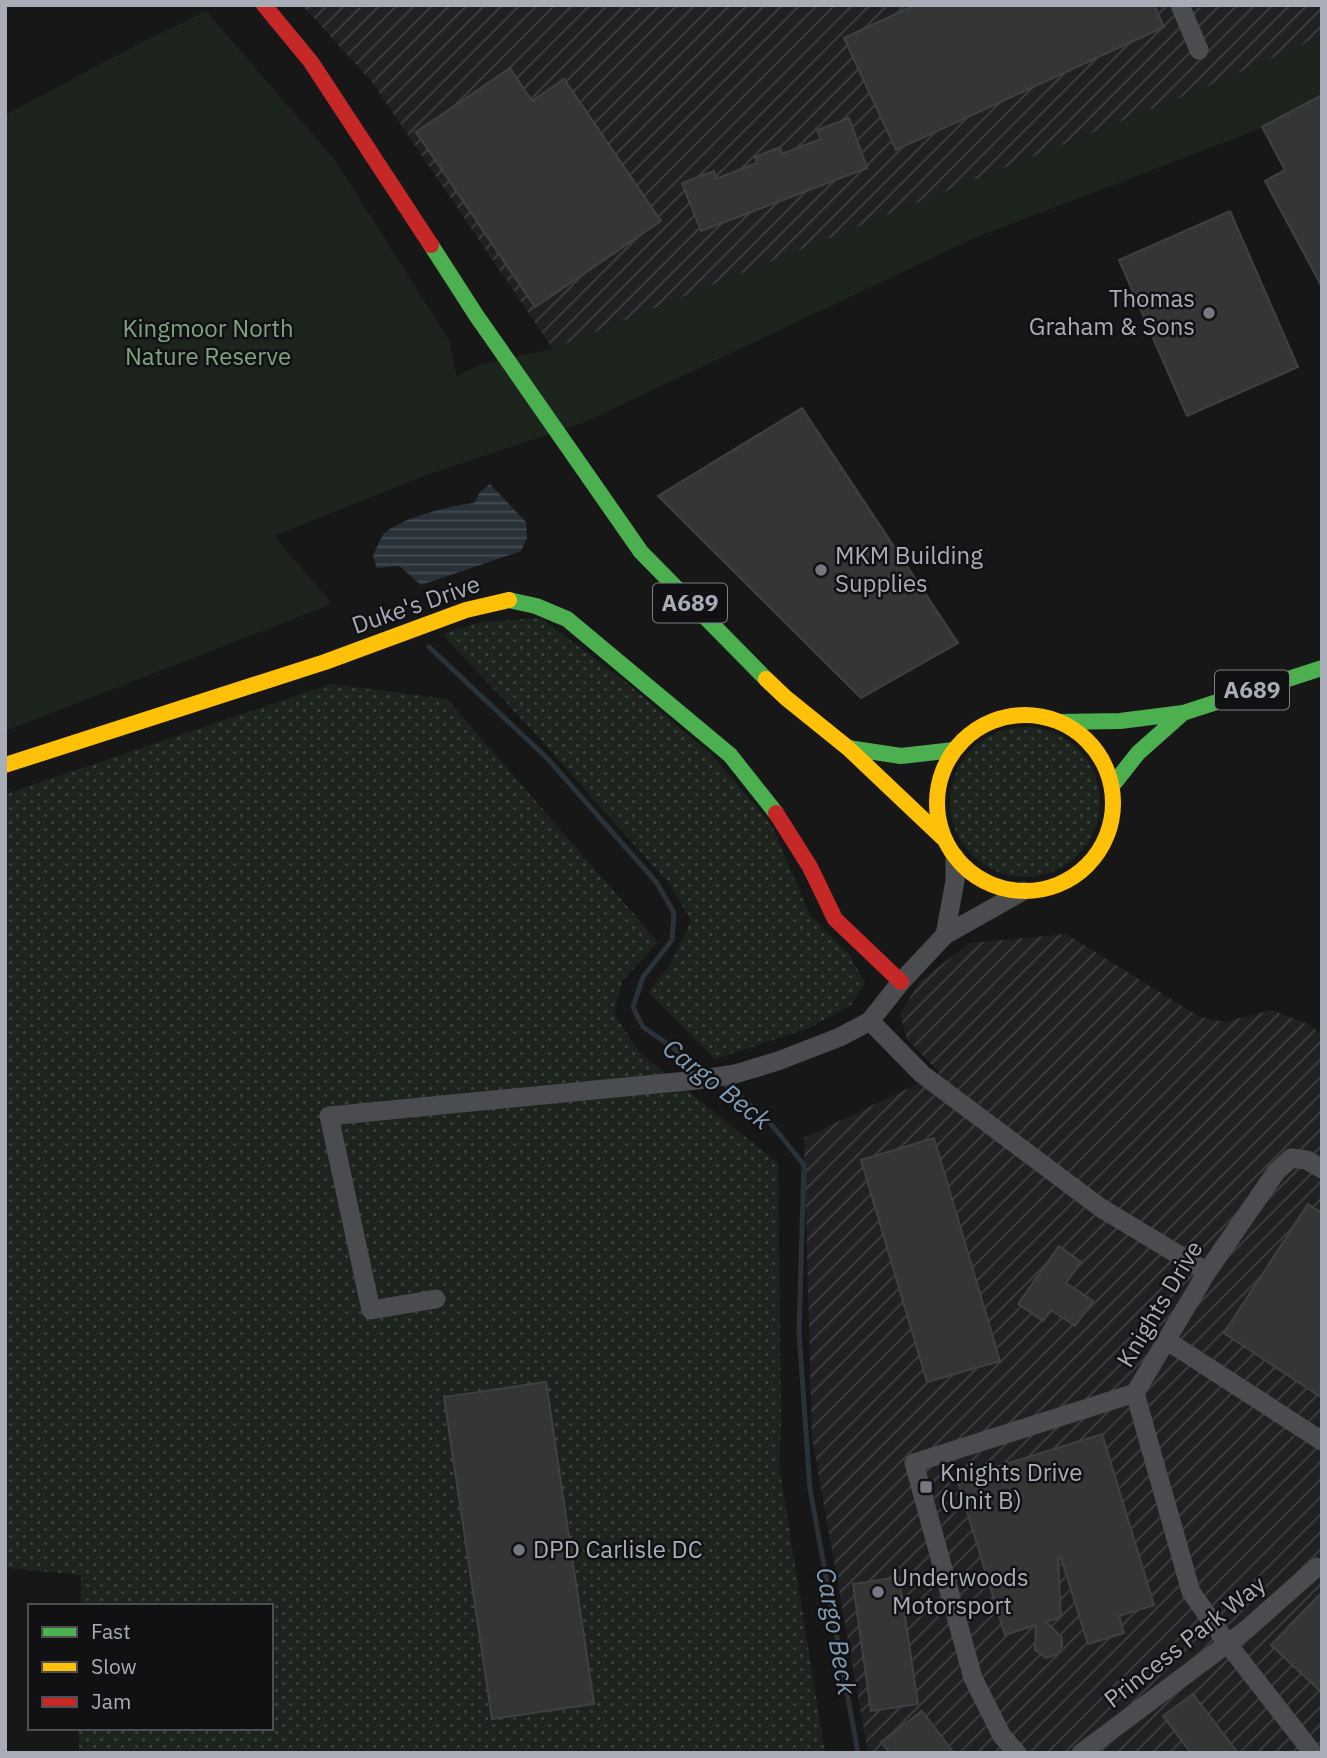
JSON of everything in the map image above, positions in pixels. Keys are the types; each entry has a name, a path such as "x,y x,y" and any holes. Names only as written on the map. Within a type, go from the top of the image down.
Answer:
{"main road":[{"name":"A689","path":"264,5 311,62 476,315 641,552 776,688 848,748 944,839"},
{"name":"Duke's Drive","path":"5,765 325,662 466,610 509,600 536,606 567,619 730,755 774,808 810,867 835,919 901,982"},
{"name":"A689","path":"1060,722 1120,722 1183,713 1322,668"},
{"name":"A689","path":"1112,786 1138,753 1183,713"},
{"name":"A689","path":"1026,714 1047,717 1079,733 1094,748 1105,766 1112,786 1113,813 1106,838 1092,860 1073,877 1049,888 1023,891 997,887 974,875 955,857 944,839 937,816 937,793 942,771 954,750 978,727 1004,717 1026,714"},
{"name":"A689","path":"848,748 900,757 954,750"}],"street":[{"path":"1180,5 1199,50"},
{"path":"945,935 955,881 955,857"},
{"path":"436,1299 371,1310 329,1116 697,1080 735,1074 778,1061 828,1042 870,1021 901,982 945,935 1023,891"},
{"path":"870,1021 922,1074 1078,1191 1101,1208 1207,1272"},
{"name":"Knights Drive","path":"1017,1753 1002,1735 973,1678 914,1463 1135,1393 1207,1272 1276,1172 1292,1158 1307,1160 1322,1169"},
{"path":"1166,1340 1322,1441"},
{"path":"1135,1393 1191,1592 1227,1643 1313,1753"},
{"name":"Princess Park Way","path":"1080,1753 1227,1643 1317,1567"}],"shaded area":[{"path":"302,5 1322,5 1322,36 1214,84 553,349 372,82"},
{"path":"490,484 526,522 527,538 521,551 421,585 399,566 377,568 373,556 383,535 390,529 426,514 474,503 480,492"},
{"path":"1066,934 1200,1017 1225,1022 1272,1010 1310,1025 1322,1035 1322,1753 868,1753 812,1438 804,1138 940,1073 907,1039 900,1014 920,981 970,943"}],"green space":[{"name":"Kingmoor North Nature Reserve","path":"206,11 335,160 449,340 457,376 482,364 553,349 1214,84 1322,36 1322,95 1236,138 979,236 585,422 426,475 274,536 332,604 5,731 5,115"},
{"path":"541,618 623,680 711,754 771,824 810,915 849,954 865,983 851,1005 809,1028 715,1059 648,992 670,965 691,921 671,886 442,634 482,622"},
{"path":"331,684 447,699 658,942 622,981 614,1014 640,1053 778,1163 781,1421 779,1465 825,1753 79,1753 79,1730 273,1730 273,1604 81,1604 81,1575 5,1568 5,794"},
{"path":"1025,727 1054,733 1078,749 1094,773 1100,802 1094,831 1078,855 1054,871 1025,877 996,871 972,855 956,831 950,802 956,773 972,749 996,733"}],"building":[{"path":"915,5 1154,5 1164,27 896,150 844,38"},
{"path":"510,68 532,101 564,79 661,221 535,307 416,132"},
{"path":"1322,95 1322,287 1265,181 1285,170 1262,127"},
{"path":"849,118 867,168 701,231 682,183 714,171 716,179 757,163 755,157 780,147 782,154 821,139 817,130"},
{"name":"Thomas Graham & Sons","path":"1230,211 1298,367 1187,416 1119,260"},
{"name":"MKM Building Supplies","path":"802,408 958,643 861,698 658,496"},
{"path":"934,1138 1000,1361 927,1382 861,1160"},
{"path":"1308,1204 1322,1213 1322,1398 1224,1333"},
{"path":"1059,1246 1081,1262 1066,1283 1093,1301 1075,1326 1051,1310 1043,1321 1018,1304"},
{"name":"DPD Carlisle DC","path":"546,1382 594,1704 492,1719 444,1397"},
{"path":"1102,1434 1154,1605 1119,1616 1124,1633 1088,1644 1061,1558 1058,1558 1061,1617 1046,1622 1062,1638 1062,1646 1058,1654 1046,1658 1035,1650 1036,1625 1005,1635 957,1479"},
{"path":"899,1577 918,1704 871,1711 853,1584"},
{"path":"1322,1592 1322,1693 1271,1645"},
{"path":"1193,1694 1238,1753 1191,1753 1163,1716"},
{"path":"922,1711 954,1753 890,1753 881,1742"}],"waterway":[{"name":"Cargo Beck","path":"429,647 547,758 657,883 674,913 672,940 643,977 633,1007 643,1027 708,1072"},
{"name":"Cargo Beck","path":"722,1082 767,1119 804,1165 799,1332 810,1489 858,1753"}],"traffic: fast":[{"path":"431,245 476,315 641,552 766,679"},
{"path":"509,600 536,606 567,619 730,755 776,813"},
{"path":"1060,722 1120,721 1183,713 1322,668"},
{"path":"1112,786 1138,753 1183,713"},
{"path":"848,748 901,756 954,750"}],"traffic: slow":[{"path":"5,765 325,662 466,610 509,600"},
{"path":"766,679 848,748 944,839"},
{"path":"1025,715 1059,722 1087,741 1106,769 1113,803 1106,837 1087,865 1059,884 1025,891 991,884 963,865 944,837 937,803 944,769 963,741 991,722 1025,715"}],"traffic: jam":[{"path":"264,5 311,62 431,245"},
{"path":"776,813 810,867 835,919 901,982"}],"place":[{"name":"Thomas Graham & Sons","path":"1209,313"},
{"name":"MKM Building Supplies","path":"821,570"},
{"name":"Knights Drive (Unit B)","path":"926,1487"},
{"name":"DPD Carlisle DC","path":"519,1550"},
{"name":"Underwoods Motorsport","path":"878,1592"}]}
